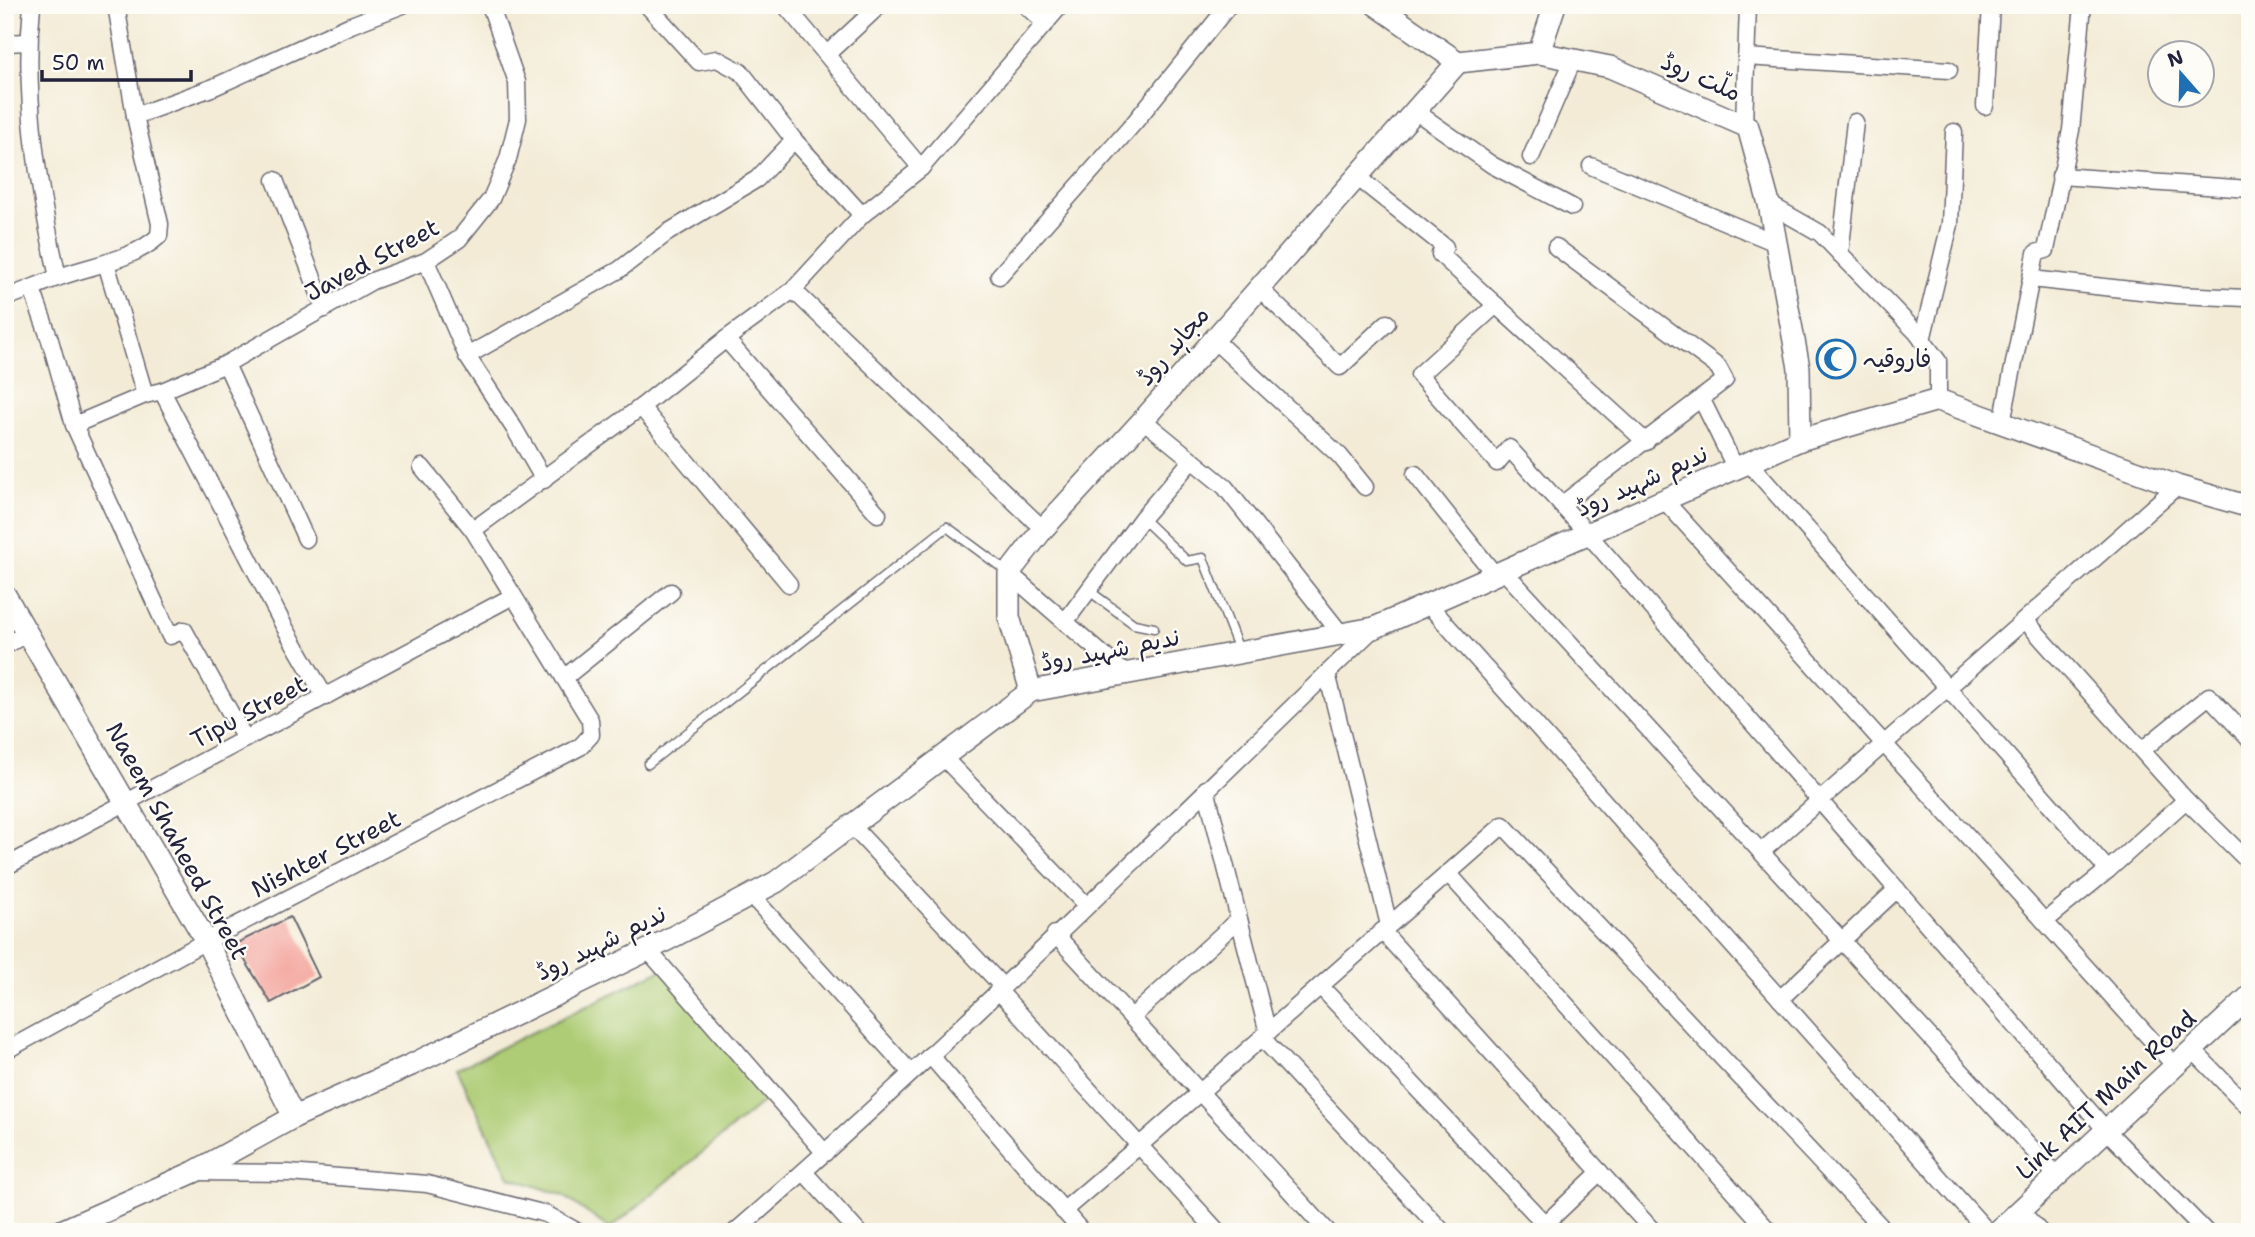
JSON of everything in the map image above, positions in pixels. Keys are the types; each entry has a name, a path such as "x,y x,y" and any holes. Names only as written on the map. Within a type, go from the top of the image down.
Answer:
{"street":[{"path":"32,5 28,42 33,132 41,199 58,277"},
{"path":"5,298 58,277 106,263 150,243 159,236 160,224 135,116 116,5"},
{"path":"135,116 214,87 402,5"},
{"name":"Javed Street","path":"74,425 226,364 372,281 426,261 459,239 491,199 508,159 517,119 517,82 490,5"},
{"path":"648,5 699,62 717,59 741,72 794,140 862,215"},
{"path":"785,5 921,167"},
{"path":"827,54 880,5"},
{"path":"1025,5 1046,24"},
{"path":"473,530 544,480 793,290 862,215 921,167 1061,5"},
{"path":"999,276 1134,123 1229,5"},
{"path":"1377,5 1458,62"},
{"path":"1539,53 1555,5"},
{"path":"1744,125 1748,5"},
{"path":"1986,106 1991,5"},
{"path":"2003,423 2036,253 2046,250 2071,130 2083,5"},
{"path":"5,43 28,42"},
{"name":"ملّت روڈ","path":"1458,62 1539,53 1611,67 1748,127 1769,204 1798,368 1800,440"},
{"path":"1746,57 1949,71"},
{"path":"1531,157 1573,60"},
{"name":"مجاہد روڈ","path":"1009,573 1043,528 1143,420 1458,62"},
{"path":"1415,111 1492,165 1572,207"},
{"path":"1840,254 1855,122"},
{"path":"1923,340 1950,224 1954,132"},
{"path":"467,356 619,270 667,233 757,180 794,140"},
{"path":"1591,166 1776,243"},
{"path":"2060,176 2250,188"},
{"path":"1357,177 1445,247 1440,254 1646,442"},
{"path":"275,180 325,309"},
{"path":"1769,204 1820,233 1923,340 1938,361 1938,400 2177,486 2250,507"},
{"path":"1556,247 1718,367 1725,380 1561,505"},
{"path":"426,261 467,356 544,480"},
{"path":"106,263 145,395"},
{"path":"2031,279 2178,295 2246,298"},
{"path":"1259,288 1340,368 1387,323"},
{"path":"32,289 50,340 74,425 170,636 184,630 245,739"},
{"path":"793,290 1043,528"},
{"path":"1496,305 1419,375 1497,463 1509,448 1588,534 2106,1130 2206,1232"},
{"path":"726,339 878,514"},
{"path":"1214,340 1340,456 1364,487"},
{"path":"226,364 306,539"},
{"path":"162,391 284,625 325,697"},
{"path":"1702,398 1742,466 1947,687 2108,870"},
{"name":"ندیم شہید روڈ","path":"59,1232 194,1172 294,1117 411,1065 648,950 776,882 1031,691 1374,628 1800,440 1938,400"},
{"path":"641,407 789,583"},
{"path":"1143,420 1225,487 1341,634"},
{"path":"1065,622 1142,518 1192,460"},
{"path":"422,467 473,530 564,678 671,592"},
{"path":"1415,474 1499,573 1761,852 2057,1176"},
{"path":"1761,852 2177,486"},
{"path":"1664,500 2175,1066"},
{"path":"1009,573 1125,674"},
{"path":"1009,573 1009,617 1031,691"},
{"name":"Naeem Shaheed Street","path":"5,595 206,941 294,1117"},
{"name":"Tipu Street","path":"5,867 513,596"},
{"path":"1428,604 1988,1232"},
{"path":"2025,620 2186,800 2250,863"},
{"path":"735,1232 911,1073 1374,628"},
{"path":"5,646 27,633"},
{"path":"1327,673 1386,928 1654,1232"},
{"name":"Nishter Street","path":"5,1051 206,941 580,747 592,735 590,720 564,678"},
{"path":"2142,750 2209,696 2250,740"},
{"path":"943,757 1086,905"},
{"path":"1206,789 1265,1035 1443,1232"},
{"path":"2045,921 2108,870 2186,800"},
{"path":"1063,1211 1503,825 1886,1232"},
{"path":"852,826 1218,1232"},
{"path":"1448,873 1770,1232"},
{"path":"1780,999 1897,889"},
{"path":"751,895 911,1073"},
{"path":"1132,1017 1239,919"},
{"path":"1055,934 1328,1232"},
{"path":"648,950 825,1153"},
{"path":"1320,986 1541,1228 1600,1172"},
{"name":"Link AIT Main Road","path":"1997,1232 2250,996"},
{"path":"2193,1049 2250,1109"},
{"path":"930,1055 1082,1232"},
{"path":"194,1172 289,1173 427,1184 546,1214 578,1232"},
{"path":"804,1172 858,1232"},
{"path":"2020,1210 2040,1232"}],"lane":[{"path":"1142,518 1187,561 1203,558 1240,653"},
{"path":"648,764 947,527 1009,573"},
{"path":"1088,590 1134,624 1154,628"}],"green space":[{"path":"667,967 769,1097 610,1229 562,1195 509,1177 457,1069"}],"building":[{"path":"290,917 319,977 271,1003 235,944"}],"place":[{"name":"فاروقیہ","path":"1836,359"}]}
